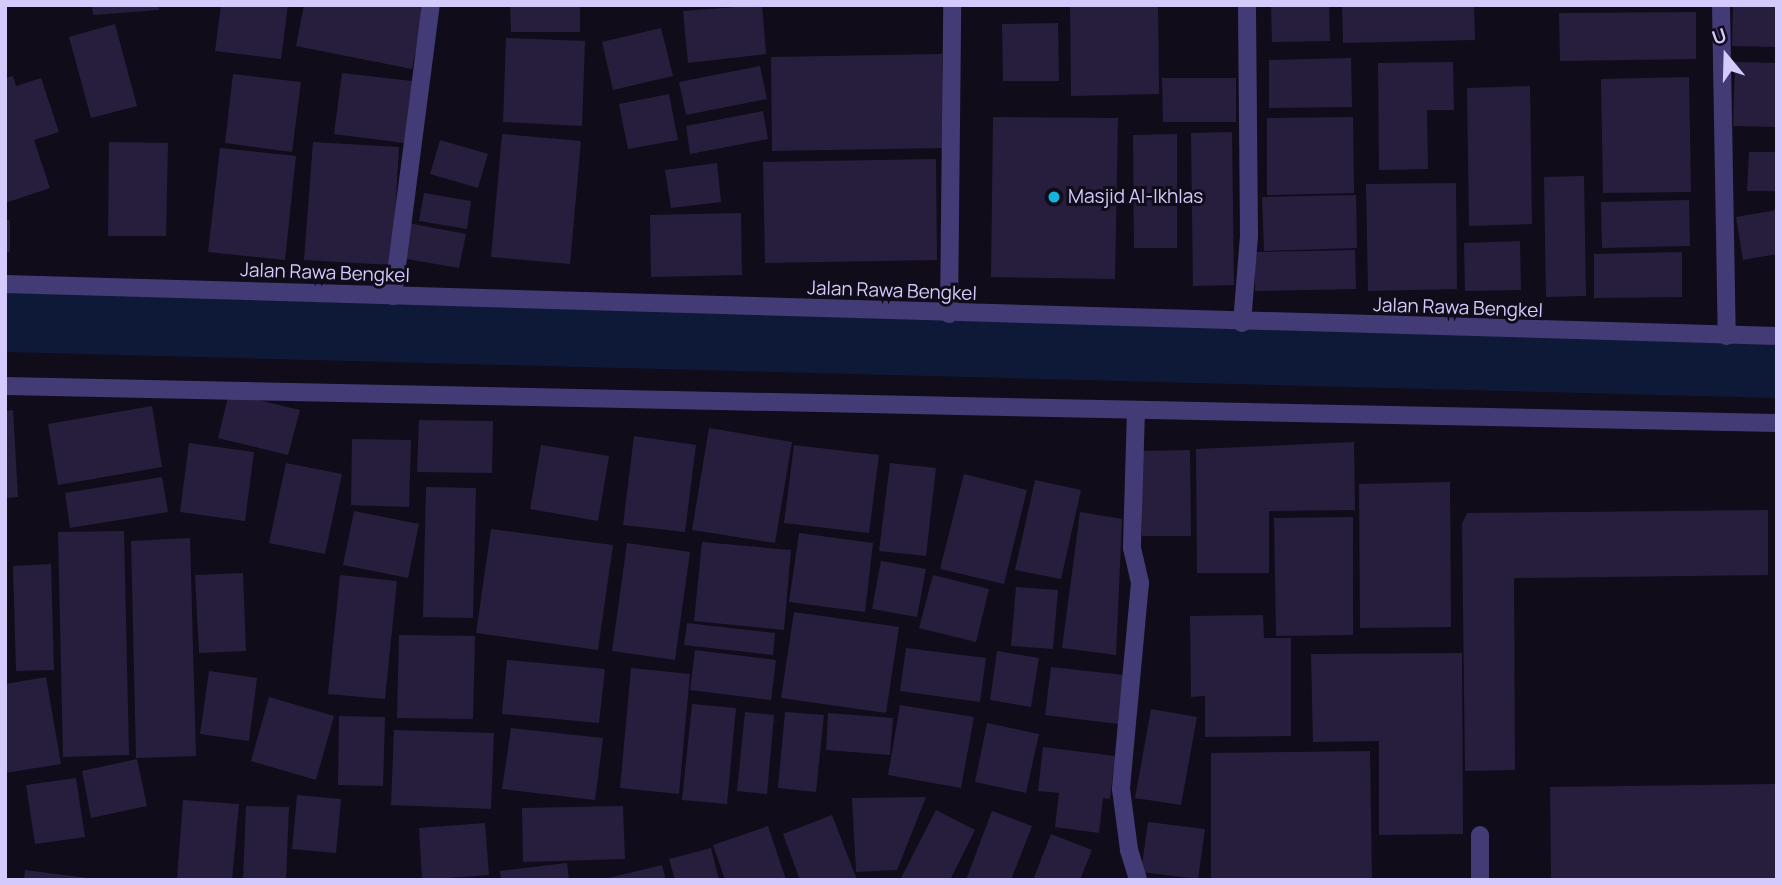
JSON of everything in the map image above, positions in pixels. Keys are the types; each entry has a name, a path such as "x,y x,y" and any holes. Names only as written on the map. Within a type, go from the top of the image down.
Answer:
{"street":[{"path":"393,296 431,5"},
{"path":"949,314 951,5"},
{"path":"1242,323 1249,236 1247,5"},
{"path":"1721,5 1727,336"},
{"name":"Jalan Rawa Bengkel","path":"5,284 1242,323 1777,336"},
{"path":"5,386 1777,423"},
{"path":"1136,410 1132,548 1140,583 1121,789 1129,850 1138,880"},
{"path":"1480,835 1480,880"}],"building":[{"path":"92,5 159,5 159,10 93,15"},
{"path":"221,5 288,5 281,59 215,51"},
{"path":"304,5 425,5 412,69 296,46"},
{"path":"510,5 580,5 580,32 511,32"},
{"path":"762,5 766,54 688,63 683,11"},
{"path":"1070,5 1158,5 1159,94 1071,96"},
{"path":"1271,5 1329,5 1330,41 1272,42"},
{"path":"1342,5 1474,5 1475,40 1343,43"},
{"path":"1733,5 1777,5 1777,47 1732,46"},
{"path":"1696,12 1696,59 1560,61 1559,13"},
{"path":"1058,23 1059,81 1003,81 1002,24"},
{"path":"115,24 137,106 91,118 69,37"},
{"path":"661,28 673,76 613,90 602,42"},
{"path":"506,38 585,41 582,126 503,122"},
{"path":"942,54 943,148 772,151 771,57"},
{"path":"1351,58 1352,107 1269,108 1269,60"},
{"path":"1453,62 1454,110 1427,110 1428,169 1379,170 1378,63"},
{"path":"1735,62 1777,63 1777,127 1733,126"},
{"path":"760,66 767,99 686,115 679,82"},
{"path":"342,73 412,81 404,143 334,134"},
{"path":"233,74 301,82 292,152 225,143"},
{"path":"13,76 16,86 41,78 59,132 34,140 50,188 5,203 5,78"},
{"path":"1689,77 1691,192 1603,193 1601,79"},
{"path":"1162,78 1236,78 1236,122 1163,122"},
{"path":"1530,86 1532,224 1469,226 1467,88"},
{"path":"669,94 678,140 628,149 619,104"},
{"path":"763,111 768,139 690,154 686,126"},
{"name":"Masjid Al-Ikhlas","path":"993,117 1118,118 1115,279 991,277"},
{"path":"1353,117 1354,193 1267,195 1267,118"},
{"path":"1232,132 1234,285 1193,286 1191,133"},
{"path":"502,134 581,141 570,264 491,257"},
{"path":"1177,134 1177,248 1134,248 1133,135"},
{"path":"440,140 488,154 478,188 430,174"},
{"path":"109,142 168,143 166,236 108,236"},
{"path":"313,142 399,147 392,265 304,260"},
{"path":"220,148 296,156 285,260 208,252"},
{"path":"1749,152 1777,152 1777,191 1747,191"},
{"path":"936,159 937,260 765,263 763,162"},
{"path":"717,163 721,202 671,208 665,170"},
{"path":"1584,176 1586,296 1546,297 1544,177"},
{"path":"1456,183 1457,289 1368,291 1366,184"},
{"path":"424,193 471,201 467,229 419,221"},
{"path":"1356,195 1357,248 1264,251 1262,197"},
{"path":"1689,200 1690,246 1602,248 1601,202"},
{"path":"1777,210 1777,254 1743,260 1736,217"},
{"path":"741,213 742,275 651,277 650,215"},
{"path":"5,220 10,220 10,252 5,252"},
{"path":"408,223 466,234 459,268 401,258"},
{"path":"1520,241 1521,290 1465,291 1464,243"},
{"path":"1355,250 1356,289 1255,291 1255,252"},
{"path":"1682,252 1682,297 1594,298 1594,254"},
{"path":"229,393 300,410 288,455 218,438"},
{"path":"152,406 162,467 58,485 48,424"},
{"path":"13,410 18,497 5,498 5,411"},
{"path":"419,420 493,421 492,473 417,472"},
{"path":"709,428 792,442 775,543 692,530"},
{"path":"634,436 696,445 685,532 623,525"},
{"path":"352,439 411,440 409,507 351,505"},
{"path":"1354,442 1355,510 1269,511 1269,573 1197,573 1196,449"},
{"path":"189,443 254,452 245,521 180,512"},
{"path":"541,445 609,456 598,521 530,509"},
{"path":"794,445 879,455 869,533 784,523"},
{"path":"1190,450 1191,536 1142,536 1141,451"},
{"path":"286,463 342,474 325,554 269,543"},
{"path":"890,463 936,468 926,556 879,551"},
{"path":"964,474 1027,490 1004,584 940,569"},
{"path":"162,477 168,512 70,528 65,493"},
{"path":"1035,480 1081,490 1061,579 1015,570"},
{"path":"1450,482 1451,627 1360,628 1359,484"},
{"path":"426,487 476,488 473,618 423,617"},
{"path":"1768,510 1768,575 1514,578 1515,770 1465,771 1462,524 1467,513"},
{"path":"354,511 419,524 408,578 343,565"},
{"path":"1080,512 1122,519 1116,655 1062,648"},
{"path":"1353,517 1353,635 1276,636 1274,518"},
{"path":"491,529 613,545 598,650 476,633"},
{"path":"124,531 129,755 63,757 58,532"},
{"path":"799,533 873,543 865,612 789,602"},
{"path":"190,538 196,756 136,758 131,541"},
{"path":"702,542 791,550 784,630 694,621"},
{"path":"627,543 690,552 675,660 612,651"},
{"path":"881,561 926,569 917,617 872,609"},
{"path":"51,564 54,670 16,671 13,566"},
{"path":"243,573 246,651 199,653 195,575"},
{"path":"340,575 397,581 385,699 328,694"},
{"path":"933,575 989,589 976,642 919,628"},
{"path":"1016,587 1058,590 1053,649 1011,646"},
{"path":"794,612 899,627 886,713 781,698"},
{"path":"1263,615 1264,638 1291,638 1291,736 1205,737 1205,696 1191,697 1190,616"},
{"path":"687,623 775,633 773,655 684,645"},
{"path":"399,635 475,636 473,719 397,718"},
{"path":"906,648 986,658 980,702 900,691"},
{"path":"695,650 776,660 771,700 690,690"},
{"path":"997,651 1039,658 1031,707 990,700"},
{"path":"1462,653 1463,834 1379,835 1379,741 1313,742 1311,654"},
{"path":"507,660 605,669 599,723 502,714"},
{"path":"1051,667 1124,675 1118,724 1045,715"},
{"path":"631,668 690,674 679,794 620,788"},
{"path":"209,671 257,678 249,741 200,734"},
{"path":"46,677 61,764 5,773 5,684"},
{"path":"269,697 334,716 316,780 251,761"},
{"path":"692,704 736,708 727,804 682,800"},
{"path":"900,705 974,717 961,788 888,775"},
{"path":"1151,709 1197,717 1181,805 1135,798"},
{"path":"745,712 774,715 767,794 737,791"},
{"path":"785,712 824,715 816,792 778,788"},
{"path":"828,713 893,718 890,755 826,750"},
{"path":"339,716 385,717 383,786 338,785"},
{"path":"987,723 1039,734 1026,793 975,782"},
{"path":"511,728 603,738 595,800 502,789"},
{"path":"394,730 494,733 491,809 391,805"},
{"path":"1043,747 1115,756 1110,799 1103,798 1099,833 1055,827 1059,793 1038,791"},
{"path":"1370,751 1372,880 1211,880 1211,753"},
{"path":"137,759 147,806 91,818 82,771"},
{"path":"76,778 85,837 35,844 26,785"},
{"path":"1777,784 1777,880 1551,880 1550,787"},
{"path":"297,795 341,799 336,853 292,849"},
{"path":"926,797 897,870 856,872 852,798"},
{"path":"183,800 239,804 232,880 177,879"},
{"path":"246,806 289,807 286,880 243,880"},
{"path":"623,806 625,859 523,862 522,808"},
{"path":"936,810 975,830 950,880 900,880"},
{"path":"992,811 1032,826 1011,880 966,880"},
{"path":"832,815 857,880 800,880 783,834"},
{"path":"1148,822 1205,829 1198,879 1141,872"},
{"path":"485,823 489,875 422,880 419,828"},
{"path":"768,826 786,880 725,880 713,845"},
{"path":"1051,834 1092,850 1080,880 1033,880"},
{"path":"711,848 719,880 675,880 669,859"},
{"path":"567,863 569,880 501,880 500,871"},
{"path":"662,865 666,880 604,879"},
{"path":"25,870 88,878 88,880 24,880"}],"waterway":[{"path":"5,322 1777,368"}],"place":[{"name":"Masjid Al-Ikhlas","path":"1054,197"}]}
